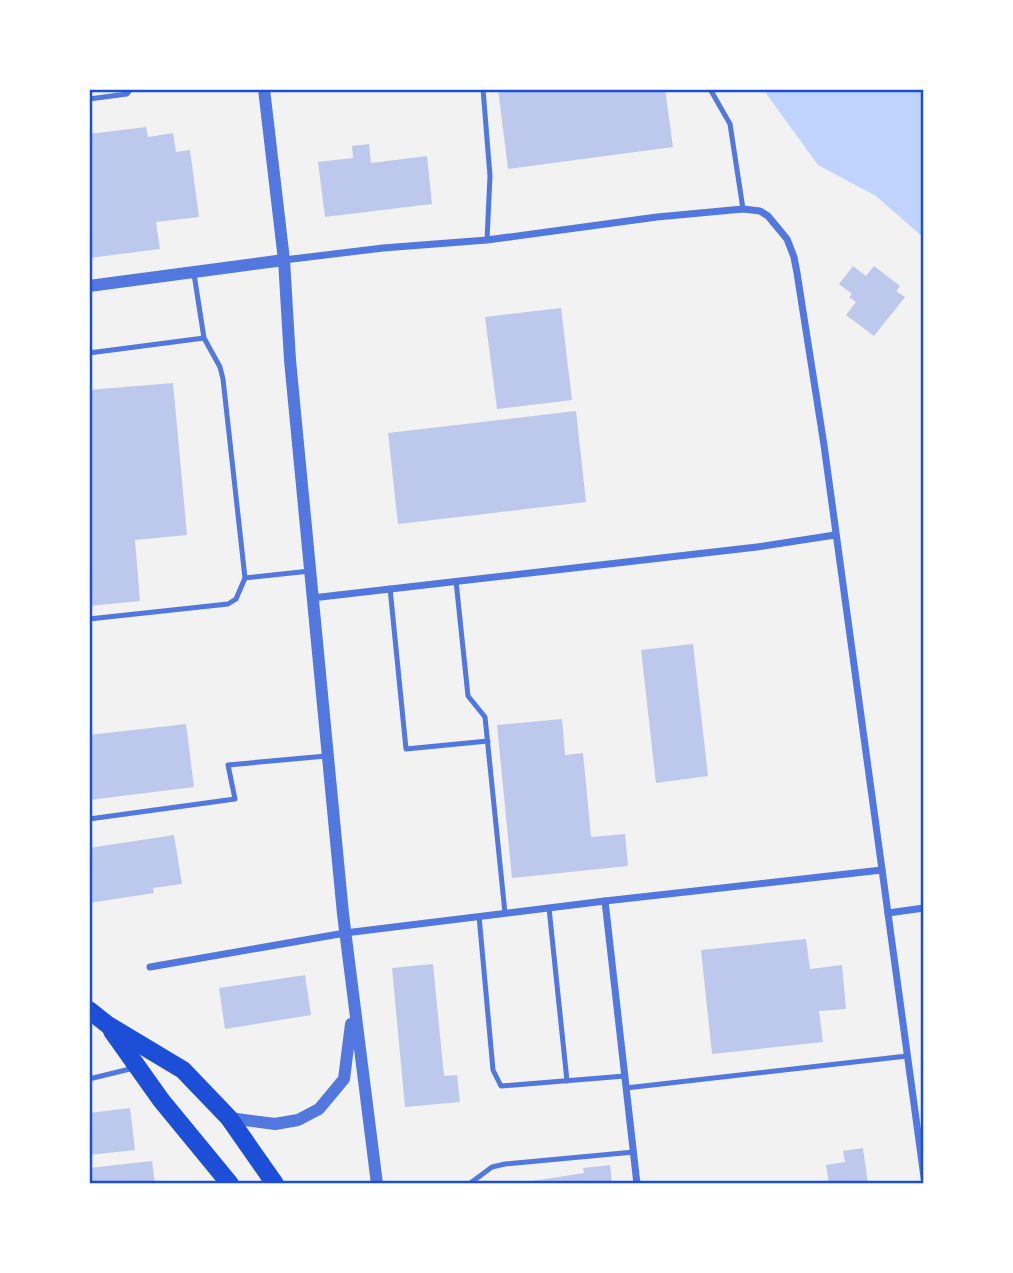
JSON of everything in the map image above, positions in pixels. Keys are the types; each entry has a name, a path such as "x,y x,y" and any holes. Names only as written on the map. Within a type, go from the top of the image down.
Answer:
{"highway":[{"path":"89,1010 108,1025 183,1070 229,1118 275,1184"},
{"path":"108,1025 137,1067 230,1184"}],"street":[{"path":"264,89 284,260 290,360 345,933 377,1184"},
{"path":"89,286 284,260 383,248 486,240 657,217 743,209 760,211 768,216 787,239 797,274 924,1177"},
{"path":"312,598 835,536"},
{"path":"150,967 345,933 882,870"},
{"path":"605,901 637,1184"},
{"path":"888,913 924,908"},
{"path":"229,1118 275,1124 298,1120 319,1109 344,1079 353,1006"}],"lane":[{"path":"89,99 127,94 131,89"},
{"path":"484,89 490,176 486,240"},
{"path":"710,89 730,124 743,209"},
{"path":"89,619 228,604 236,599 245,578 223,379 220,367 204,338 194,274"},
{"path":"89,353 204,338"},
{"path":"245,578 310,571"},
{"path":"456,580 468,696 485,717 505,913"},
{"path":"390,588 406,749 488,741"},
{"path":"89,818 234,799 228,765 328,756"},
{"path":"550,908 567,1081"},
{"path":"479,916 493,1070 501,1086 625,1076"},
{"path":"626,1088 907,1056"},
{"path":"89,1079 137,1067"},
{"path":"469,1184 492,1167 505,1164 634,1152"}],"water":[{"path":"763,89 924,89 924,238 876,196 818,165"}],"building":[{"path":"498,89 665,89 673,147 508,169"},
{"path":"146,127 148,137 173,133 176,152 190,150 199,217 156,222 160,249 89,258 89,134"},
{"path":"369,144 371,163 427,156 432,204 325,217 318,162 353,158 352,146"},
{"path":"853,266 866,276 874,266 900,286 896,291 905,297 874,336 846,315 856,302 849,297 852,294 839,284"},
{"path":"561,308 572,400 497,409 485,317"},
{"path":"173,383 187,535 135,540 140,601 89,606 89,390"},
{"path":"576,411 586,502 398,524 388,433"},
{"path":"693,644 708,776 656,783 641,650"},
{"path":"562,719 565,755 583,753 591,837 625,834 628,866 512,878 497,725"},
{"path":"186,724 194,787 89,800 89,735"},
{"path":"174,835 182,884 153,888 154,893 89,903 89,848"},
{"path":"806,939 810,969 842,965 846,1009 819,1011 823,1042 712,1054 701,950"},
{"path":"433,964 444,1076 457,1075 460,1102 405,1107 392,968"},
{"path":"305,975 311,1015 225,1029 219,988"},
{"path":"130,1108 135,1150 89,1155 89,1113"},
{"path":"863,1148 868,1184 829,1184 826,1165 845,1162 843,1151"},
{"path":"152,1161 155,1184 89,1184 89,1168"},
{"path":"610,1165 612,1184 514,1184 584,1173 583,1168"}]}
